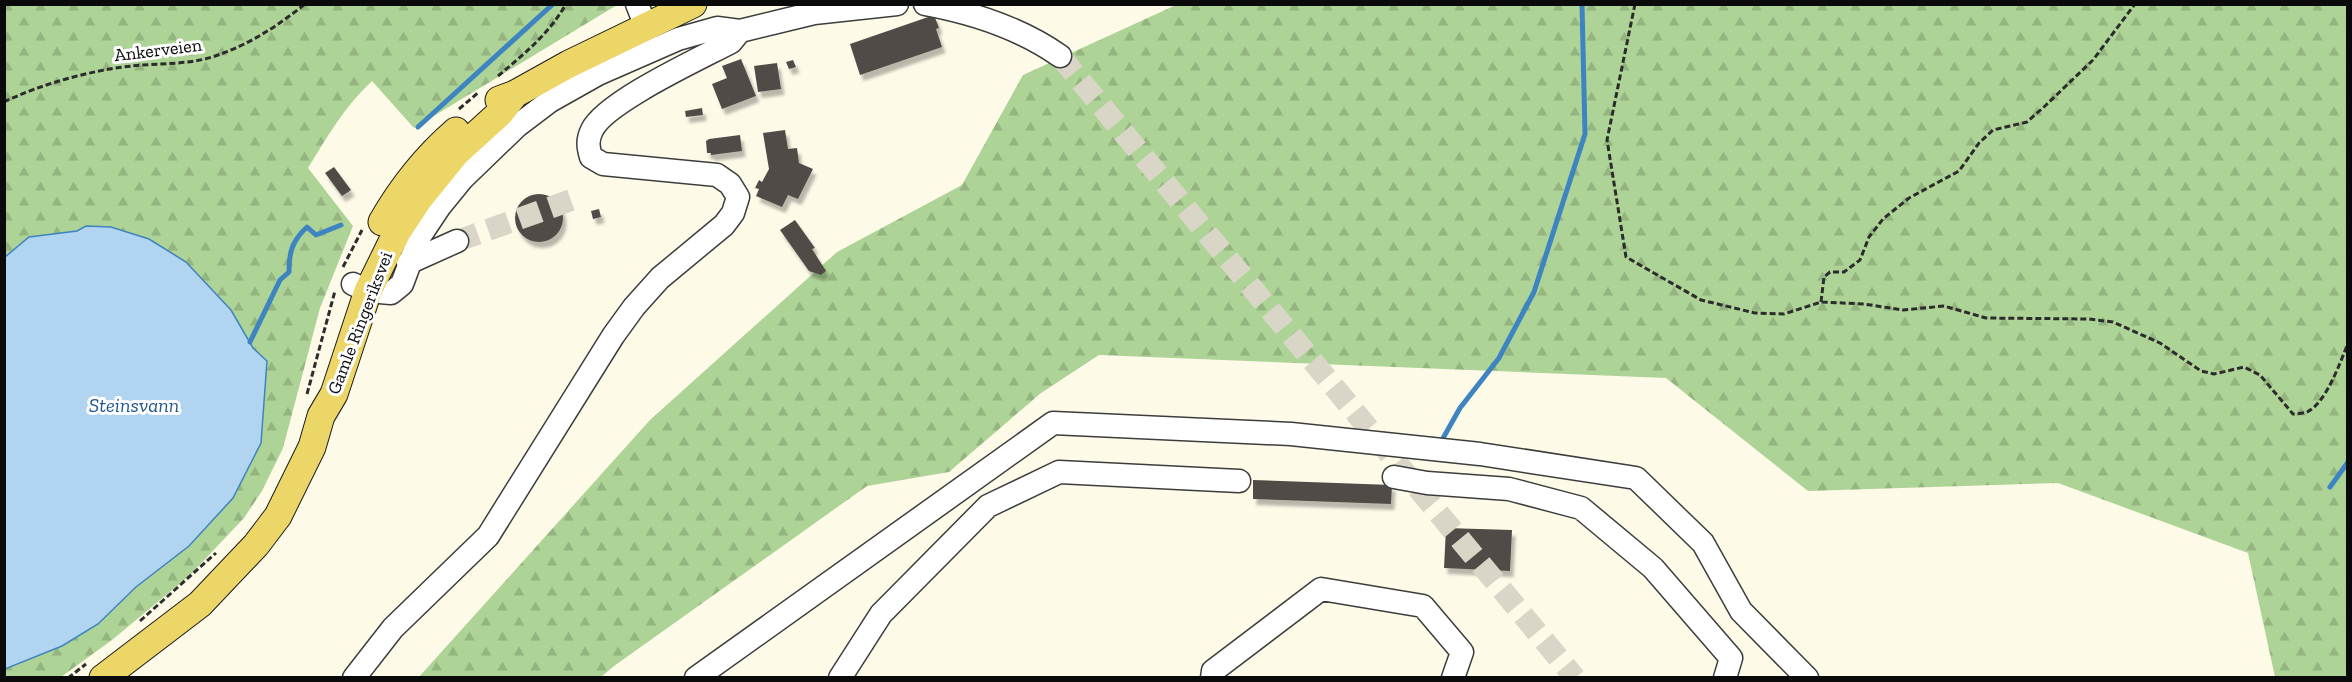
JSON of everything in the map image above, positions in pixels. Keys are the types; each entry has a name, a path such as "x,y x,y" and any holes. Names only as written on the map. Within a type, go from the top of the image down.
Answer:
{"main road":[{"name":"Gamle Ringeriksvei","path":"97,669 200,604 228,577 278,516 312,447 314,407 322,394 350,284 389,210 427,158 489,104 505,87 569,64 642,16 693,4"}],"lane":[{"path":"350,284 391,294 402,284 420,236 462,179 517,126 550,101 598,74 678,39 717,28 740,31 820,9 897,4"},
{"path":"925,4 996,13 1060,56"},
{"path":"354,678 393,628 488,536 613,336 634,307 660,279 724,225 733,213 738,197 730,184 717,175 603,164 591,157 587,144 592,128 604,116 641,89 732,42 740,31"},
{"path":"408,263 457,241"},
{"path":"696,678 1053,423 1291,434 1480,454 1636,478 1703,543 1742,610 1807,678"},
{"path":"840,678 881,614 988,506 1059,472 1239,481"},
{"path":"1395,477 1427,483 1509,489 1581,508 1653,568 1731,658 1725,678"},
{"path":"1212,678 1213,671 1320,589 1423,606 1462,652 1453,678"}],"path":[{"name":"Ankerveien","path":"4,102 80,76 129,66 187,62 217,56 258,38 305,4"},
{"path":"505,87 537,43 558,19 566,4"},
{"path":"1635,4 1607,140 1626,257 1701,300 1755,313 1784,314 1821,302 1864,304 1903,310 1944,306 1986,318 2089,319 2113,322 2160,343 2201,371 2214,374 2244,367 2260,375 2293,414 2307,412 2320,401 2348,343"},
{"path":"1821,302 1824,277 1830,272 1844,272 1860,260 1869,237 1883,219 1909,198 1959,171 1979,143 1993,130 2027,122 2093,60 2136,4"},
{"path":"459,110 485,87"},
{"path":"314,407 350,284 363,228"},
{"path":"135,624 219,550"},
{"path":"68,678 97,669"}],"green space":[{"path":"5,5 617,5 414,128 372,81 353,101 308,168 353,226 320,308 283,448 262,491 244,518 190,575 112,640 61,677 5,677 5,669 62,646 98,624 136,587 189,546 233,498 261,443 267,361 253,348 86,226 77,231 29,237 5,257"},
{"path":"1176,5 2347,5 2347,677 2275,677 2248,553 2058,483 1808,491 1666,378 1099,355 1041,393 949,472 867,486 601,677 418,678 650,420 837,252 962,185 1023,75"}],"water":[{"name":"Steinsvann","path":"86,226 111,227 149,239 186,262 231,310 253,348 267,361 261,443 233,498 189,546 136,587 98,624 62,646 5,669 5,257 29,237 77,231"}],"building":[{"path":"934,15 942,47 860,75 850,44"},
{"path":"741,59 756,96 722,109 712,84 727,78 722,66"},
{"path":"793,60 796,67 789,69 786,62"},
{"path":"777,63 781,89 758,92 754,66"},
{"path":"702,108 703,115 686,117 685,111"},
{"path":"785,130 788,149 797,148 799,163 813,169 798,199 788,195 782,207 756,196 759,189 755,188 759,180 762,182 769,169 763,133"},
{"path":"740,135 742,151 711,155 707,153 706,141 709,139"},
{"path":"334,167 351,190 342,196 325,173"},
{"path":"534,194 544,194 556,201 563,213 563,223 556,235 544,242 534,242 519,231 515,223 515,213 526,198"},
{"path":"599,209 601,217 593,219 591,211"},
{"path":"795,220 815,248 812,249 826,271 821,275 809,271 780,230"},
{"path":"1253,480 1392,485 1391,504 1253,499"},
{"path":"1446,528 1512,530 1510,571 1444,568"}],"waterway":[{"path":"418,127 553,4"},
{"path":"1442,440 1460,408 1499,358 1534,292 1585,134 1582,4"},
{"path":"250,342 280,280 289,272 291,253 298,237 307,227 316,235 341,225"},
{"path":"2330,487 2348,462"}],"tunnel":[{"path":"1060,56 1575,678"},
{"path":"457,241 577,198"}]}
